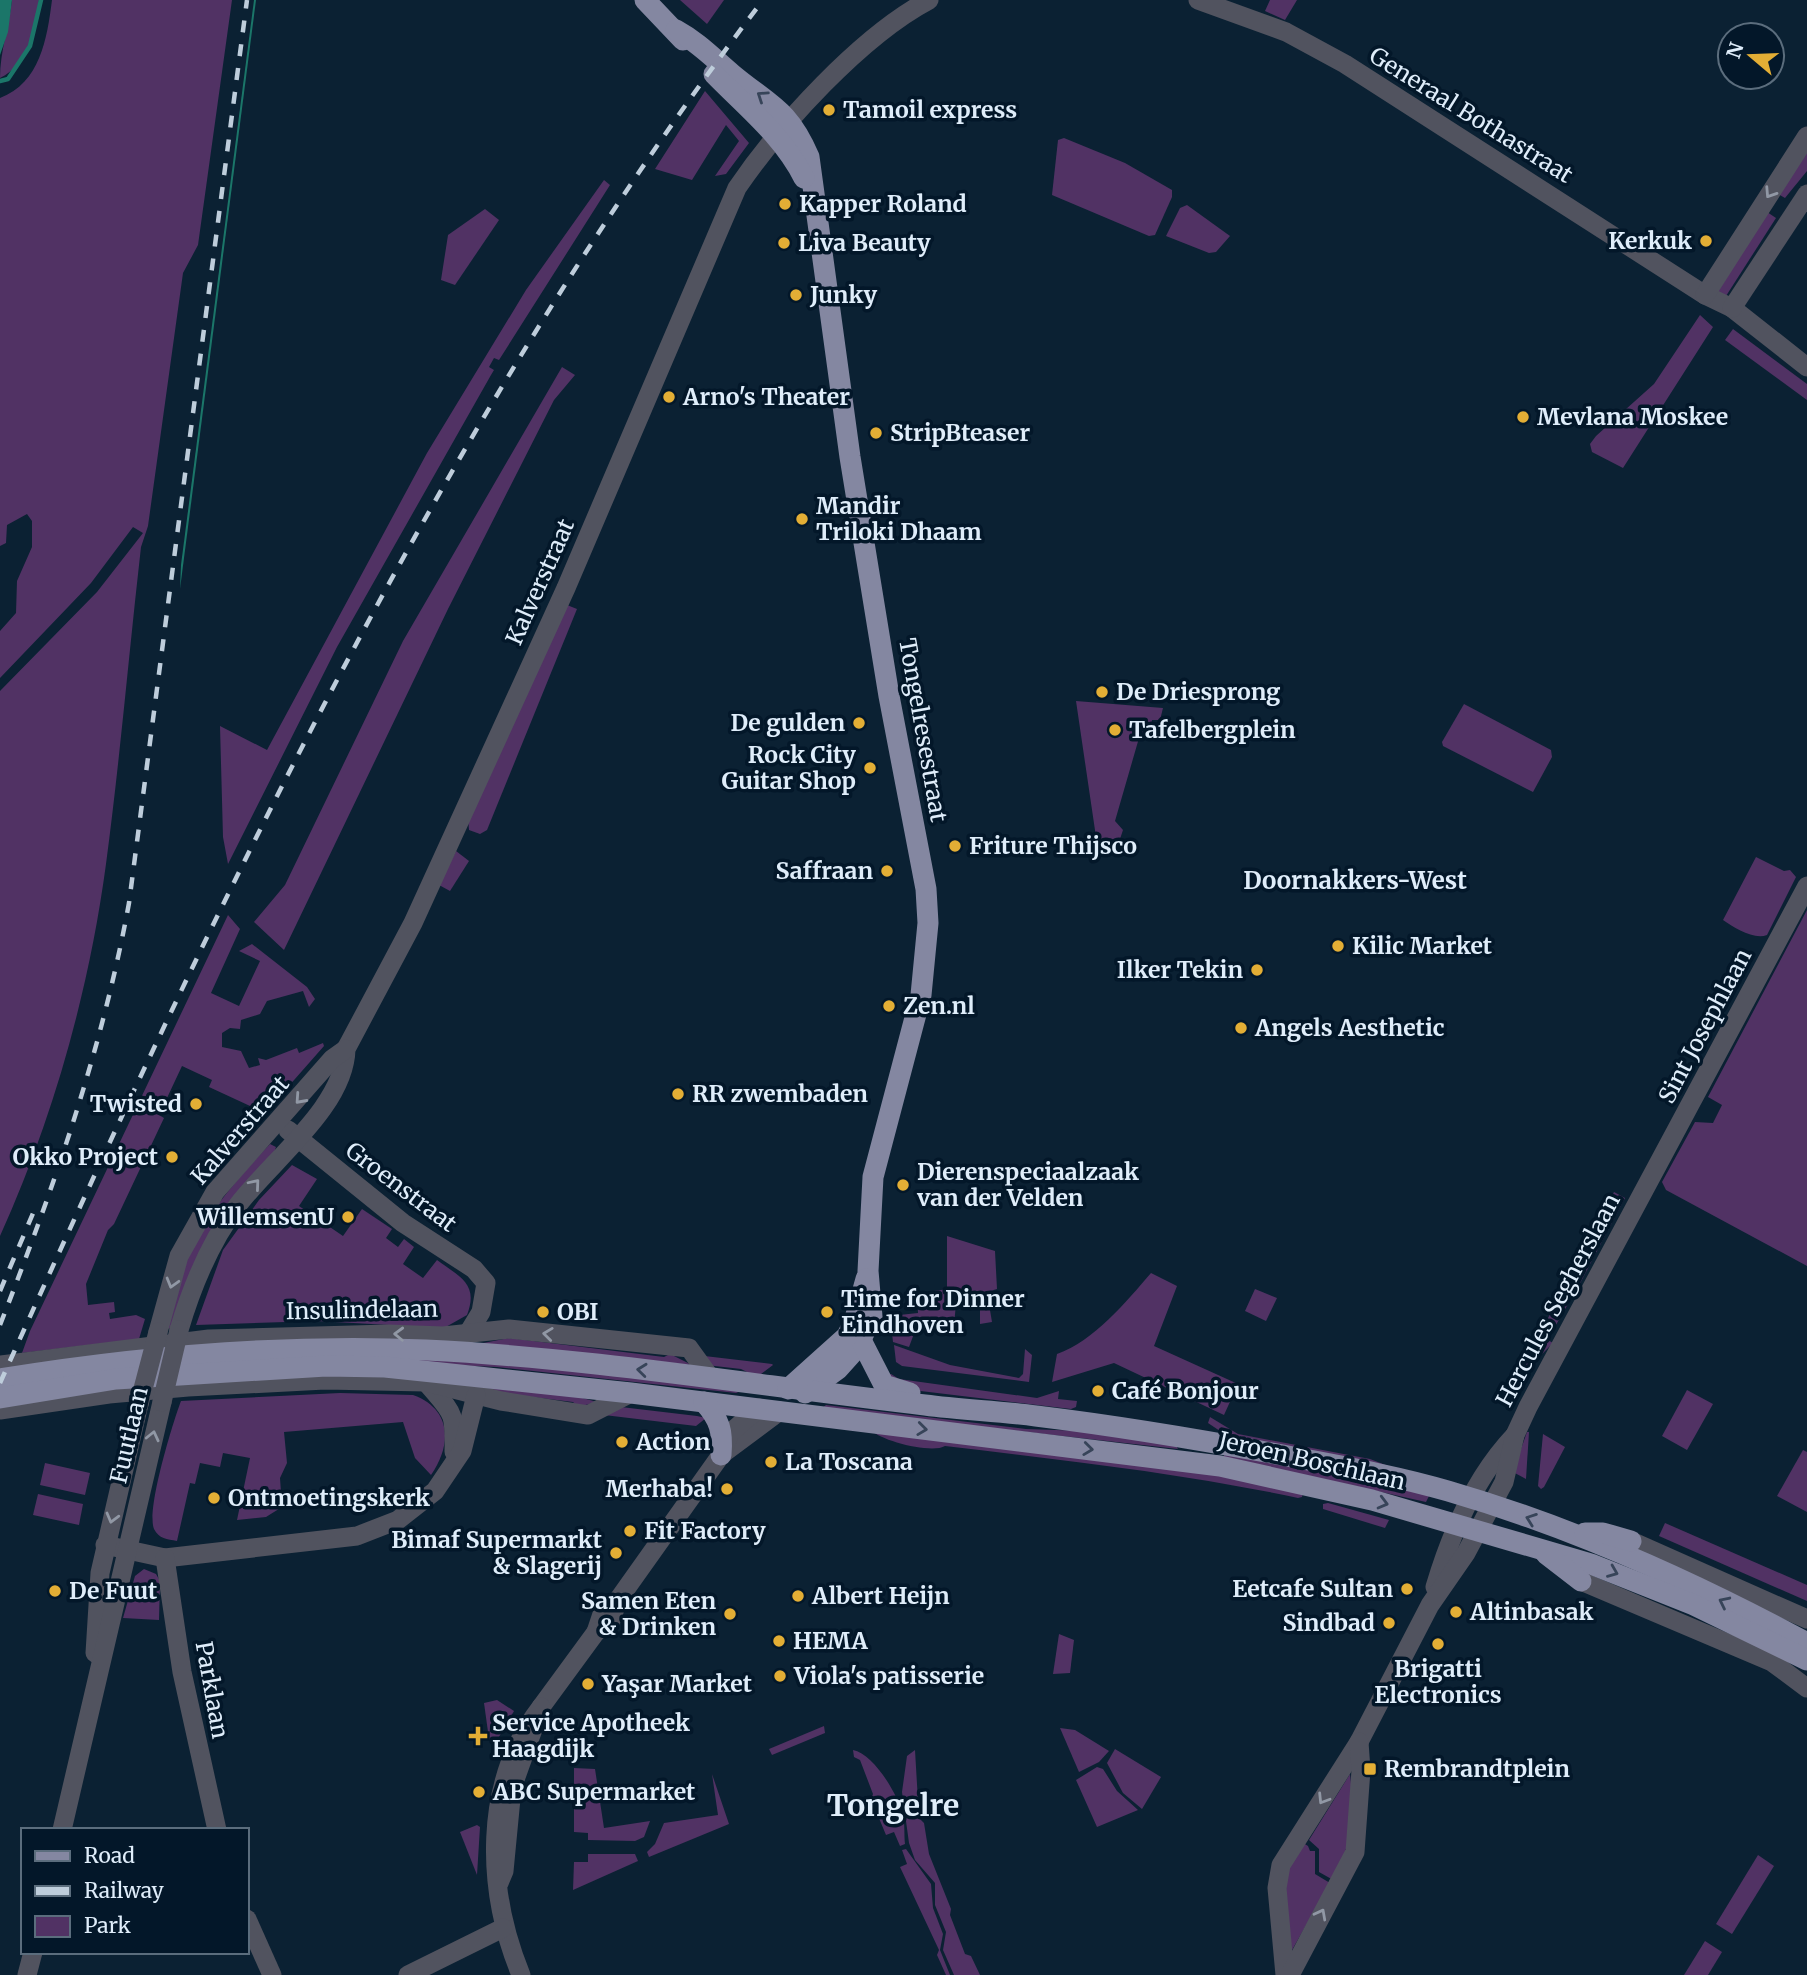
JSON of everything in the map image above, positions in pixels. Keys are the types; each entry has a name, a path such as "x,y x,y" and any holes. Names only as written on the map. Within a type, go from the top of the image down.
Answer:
{"main road":[{"name":"Tongelresestraat","path":"645,0 676,30 695,40 747,86 770,100 782,128 799,133 809,157 850,457 889,696 926,889 928,923 921,995 873,1177 868,1271 873,1309 862,1342 838,1369 800,1388 770,1409"},
{"name":"Tongelresestraat","path":"800,1388 847,1336 854,1322 868,1271"},
{"path":"862,1342 884,1385 912,1393 925,1405"},
{"name":"Insulindelaan","path":"0,1379 117,1361 194,1354 345,1349 463,1353 800,1388"},
{"path":"0,1398 116,1379 326,1366 408,1368 770,1409"},
{"name":"Jeroen Boschlaan","path":"800,1388 1034,1416 1213,1442 1378,1473 1482,1502 1566,1532 1702,1591 1807,1643"},
{"path":"704,1402 719,1419 723,1433 721,1455"},
{"name":"Jeroen Boschlaan","path":"770,1409 1220,1466 1372,1500 1591,1564 1693,1605 1807,1660"},
{"path":"1566,1532 1603,1533 1631,1541"},
{"path":"1536,1546 1581,1581"}],"street":[{"path":"782,128 878,34 929,0"},
{"name":"Generaal Bothastraat","path":"1198,0 1286,32 1345,64 1705,295 1732,308 1807,367"},
{"name":"Kalverstraat","path":"158,1332 179,1256 209,1203 240,1161 279,1122 332,1059 346,1049 414,923 566,587 737,188 782,128"},
{"path":"1705,295 1807,136"},
{"path":"1732,308 1807,194"},
{"name":"Sint Josephlaan","path":"1645,1188 1807,886"},
{"name":"Kalverstraat","path":"180,1330 202,1267 217,1236 260,1178 326,1103 346,1066 346,1049"},
{"name":"Groenstraat","path":"279,1122 404,1223 474,1269 486,1283 485,1295 509,1329"},
{"name":"Hercules Segherslaan","path":"1359,1742 1482,1502 1498,1453 1515,1435 1645,1188"},
{"path":"467,1335 481,1312 485,1295"},
{"name":"Insulindelaan","path":"0,1365 209,1339 388,1334 467,1335 509,1329 689,1348 710,1377"},
{"name":"Fuutlaan","path":"62,1828 180,1330"},
{"name":"Fuutlaan","path":"93,1696 96,1606 105,1545 158,1332"},
{"path":"0,1410 188,1387 325,1380 426,1382 476,1395 588,1415 631,1393"},
{"path":"426,1382 451,1412 456,1428 454,1463"},
{"path":"105,1545 165,1558 357,1536 398,1520 435,1491 462,1451 476,1395"},
{"name":"Tongelresestraat","path":"521,1975 503,1928 499,1883 504,1871 510,1799 541,1707 596,1632 602,1614 618,1600 721,1455 770,1409"},
{"path":"1631,1541 1807,1619"},
{"name":"Parklaan","path":"165,1558 182,1672 217,1828"},
{"path":"1581,1581 1669,1616 1772,1662 1807,1688"},
{"path":"1287,1975 1278,1877 1281,1865 1359,1742"},
{"path":"1287,1975 1354,1852 1361,1783 1359,1742"},
{"path":"248,1921 272,1975"},
{"path":"408,1975 503,1928"},
{"path":"27,1975 32,1954"}],"green space":[{"path":"12,0 39,0 38,11 33,34 24,55 10,72 0,78 1,58"},
{"path":"52,0 232,0 198,245 183,273 148,526 141,547 116,785 99,912 79,1007 52,1100 37,1146 0,1236 0,691 97,592 143,533 133,527 91,583 0,678 0,631 16,613 17,581 32,547 32,521 27,514 7,525 6,543 0,546 0,98 14,91 33,71 44,44"},
{"path":"680,0 724,0 707,24"},
{"path":"1270,0 1297,0 1285,20 1265,11"},
{"path":"705,91 749,143 726,174 715,176 739,141 726,125 692,180 655,169"},
{"path":"1064,138 1125,163 1172,190 1172,197 1155,235 1149,236 1052,195 1058,140"},
{"path":"1807,148 1807,171 1785,198 1778,194"},
{"path":"604,180 610,185 499,360 494,358 489,367 494,370 337,647 228,864 223,837 220,726 267,750 427,453 526,290"},
{"path":"1187,205 1230,236 1216,252 1209,253 1166,236 1180,208"},
{"path":"485,209 499,220 455,285 441,280 448,235"},
{"path":"1767,212 1776,218 1726,296 1717,293"},
{"path":"1700,315 1713,327 1623,468 1592,452 1590,444 1596,436 1654,384"},
{"path":"1733,329 1807,384 1807,400 1725,340"},
{"path":"562,367 575,375 554,400 448,609 284,950 254,922 285,885 403,641"},
{"path":"567,605 577,609 487,830 480,834 469,830 468,818"},
{"path":"1076,701 1163,708 1160,720 1152,720 1149,740 1139,738 1115,821 1123,830 1118,845 1114,846 1096,837"},
{"path":"1464,704 1551,750 1552,757 1533,792 1443,746 1442,742"},
{"path":"456,851 469,861 450,891 439,885"},
{"path":"1756,857 1784,871 1790,870 1796,877 1767,935 1762,936 1744,932 1723,920"},
{"path":"1807,910 1807,1266 1666,1190 1662,1182 1695,1122 1713,1123 1722,1105 1708,1097"},
{"path":"228,915 240,929 211,993 239,1006 260,961 239,951 252,944 307,987 315,999 309,1007 303,991 267,1001 260,1014 241,1020 240,1029 230,1028 222,1033 222,1047 241,1051 249,1068 260,1065 258,1058 266,1060 297,1048 299,1053 323,1043 324,1046 265,1113 209,1087 212,1080 182,1066 159,1115 164,1118 114,1224 108,1230 86,1284 88,1305 114,1302 115,1312 109,1313 110,1319 136,1315 145,1319 139,1339 22,1353 30,1331"},
{"path":"270,1144 276,1147 275,1150 173,1328 163,1329 183,1266 195,1241 213,1211"},
{"path":"292,1165 317,1179 299,1206 343,1236 362,1209 392,1229 386,1238 398,1247 404,1239 414,1247 403,1264 423,1278 437,1260 465,1282 471,1296 467,1315 444,1328 317,1321 196,1325 223,1250 259,1200"},
{"path":"1614,1192 1625,1198 1600,1245 1589,1239"},
{"path":"947,1236 995,1251 997,1289 987,1292 992,1322 980,1324 980,1306 956,1304 953,1335 918,1323 909,1347 893,1342 890,1316 918,1313 917,1294 947,1289"},
{"path":"1588,1242 1599,1247 1574,1295 1563,1289"},
{"path":"1151,1273 1177,1286 1154,1346 1238,1384 1224,1415 1114,1363 1052,1382 1057,1354 1084,1340 1096,1330"},
{"path":"1255,1289 1277,1298 1266,1321 1245,1311"},
{"path":"1562,1292 1572,1297 1549,1337 1540,1333"},
{"path":"1539,1335 1553,1343 1538,1358 1518,1388 1512,1386"},
{"path":"509,1338 664,1357 670,1354 692,1365 478,1344"},
{"path":"894,1345 950,1365 1019,1378 1023,1374 1025,1349 1032,1355 1029,1382 902,1366 896,1362"},
{"path":"696,1355 773,1365 757,1377 741,1369 706,1365"},
{"path":"382,1356 522,1364 741,1391 736,1393 497,1367 381,1362"},
{"path":"891,1374 899,1379 1037,1398 1059,1391 1058,1399 1077,1401 1076,1407 1071,1409 904,1389 883,1376"},
{"path":"463,1381 579,1397 597,1402 578,1407 573,1402 501,1393"},
{"path":"1687,1390 1713,1404 1687,1450 1662,1436"},
{"path":"340,1393 413,1395 435,1409 441,1419 445,1440 443,1452 431,1475 415,1458 403,1422 284,1432 287,1463 280,1478 282,1507 266,1517 237,1520 250,1458 223,1453 220,1467 200,1463 195,1484 190,1483 177,1541 158,1535 153,1519 157,1486 181,1401"},
{"path":"826,1405 1026,1429 1085,1431 1176,1446 1178,1449 821,1409"},
{"path":"621,1407 706,1418 696,1426 604,1415"},
{"path":"1210,1417 1238,1434 1370,1459 1396,1469 1229,1437 1208,1423"},
{"path":"871,1430 1209,1472 1303,1492 1302,1497 1298,1498 1122,1468 945,1446 919,1447 885,1438"},
{"path":"1529,1432 1526,1479 1513,1472"},
{"path":"1543,1434 1565,1447 1541,1489 1538,1486"},
{"path":"1803,1450 1807,1452 1807,1512 1777,1496"},
{"path":"1224,1454 1243,1454 1430,1494 1426,1502 1224,1457"},
{"path":"45,1463 90,1473 85,1495 40,1485"},
{"path":"38,1494 83,1504 79,1525 33,1515"},
{"path":"1328,1503 1389,1520 1385,1528 1323,1509 1323,1504"},
{"path":"1665,1523 1807,1585 1807,1601 1659,1536"},
{"path":"144,1569 156,1574 160,1581 159,1620 123,1618 135,1576"},
{"path":"1059,1634 1074,1640 1070,1673 1053,1674"},
{"path":"497,1700 514,1711 496,1742 492,1742 489,1739 484,1703"},
{"path":"824,1726 825,1733 772,1755 769,1749"},
{"path":"1060,1728 1075,1730 1109,1751 1099,1762 1079,1772"},
{"path":"1115,1749 1161,1777 1142,1809 1123,1793 1107,1763"},
{"path":"853,1750 869,1759 891,1787 903,1816 905,1844 900,1846 894,1832 886,1835 871,1799 873,1794 860,1760 854,1757"},
{"path":"915,1750 919,1818 924,1823 929,1854 965,1954 971,1956 980,1975 954,1975 943,1950 946,1932 935,1905 935,1883 915,1860 909,1843 902,1792 907,1756"},
{"path":"1097,1767 1103,1769 1117,1791 1138,1810 1097,1827 1076,1780"},
{"path":"574,1768 595,1769 604,1828 650,1821 644,1837 635,1841 588,1840 588,1833 574,1832"},
{"path":"712,1774 729,1824 649,1857 647,1852 655,1844 664,1823 718,1815"},
{"path":"1350,1774 1355,1822 1335,1881 1319,1872 1319,1849 1309,1840"},
{"path":"477,1825 480,1827 477,1875 460,1832"},
{"path":"1300,1841 1308,1846 1310,1851 1315,1851 1315,1874 1330,1883 1292,1950 1280,1881"},
{"path":"906,1849 931,1884 933,1908 943,1934 940,1950 950,1975 946,1975 937,1955 939,1950 900,1867 907,1864 902,1850"},
{"path":"588,1854 635,1854 638,1861 573,1890 574,1862 588,1862"},
{"path":"1758,1855 1774,1866 1732,1934 1716,1924"},
{"path":"1705,1941 1722,1952 1708,1975 1684,1975"}],"shaded area":[{"path":"0,0 12,0 8,32 0,55"},
{"path":"256,0 180,589 181,565"}],"waterway":[{"path":"0,81 8,79 30,46 41,0"}],"railway":[{"path":"0,1325 39,1222 91,1065 129,903 247,0"},
{"path":"0,1383 165,1025 252,846 343,669 439,495 540,324 648,159 763,0"},
{"path":"0,1291 37,1204"}],"place":[{"name":"Tamoil express","path":"829,110"},
{"name":"Kapper Roland","path":"785,204"},
{"name":"Kerkuk","path":"1706,241"},
{"name":"Liva Beauty","path":"784,243"},
{"name":"Junky","path":"796,295"},
{"name":"Arno's Theater","path":"669,397"},
{"name":"Mevlana Moskee","path":"1523,417"},
{"name":"StripBteaser","path":"876,433"},
{"name":"Mandir Triloki Dhaam","path":"802,519"},
{"name":"De Driesprong","path":"1102,692"},
{"name":"De gulden","path":"859,723"},
{"name":"Tafelbergplein","path":"1115,730"},
{"name":"Rock City Guitar Shop","path":"870,768"},
{"name":"Friture Thijsco","path":"955,846"},
{"name":"Saffraan","path":"887,871"},
{"name":"Kilic Market","path":"1338,946"},
{"name":"Ilker Tekin","path":"1257,970"},
{"name":"Zen.nl","path":"889,1006"},
{"name":"Angels Aesthetic","path":"1241,1028"},
{"name":"RR zwembaden","path":"678,1094"},
{"name":"Twisted","path":"196,1104"},
{"name":"Okko Project","path":"172,1157"},
{"name":"Dierenspeciaalzaak van der Velden","path":"903,1185"},
{"name":"WillemsenU","path":"348,1217"},
{"name":"OBI","path":"543,1312"},
{"name":"Time for Dinner Eindhoven","path":"827,1312"},
{"name":"Café Bonjour","path":"1098,1391"},
{"name":"Action","path":"622,1442"},
{"name":"La Toscana","path":"771,1462"},
{"name":"Merhaba!","path":"727,1489"},
{"name":"Ontmoetingskerk","path":"214,1498"},
{"name":"Fit Factory","path":"630,1531"},
{"name":"Bimaf Supermarkt & Slagerij","path":"616,1553"},
{"name":"Eetcafe Sultan","path":"1407,1589"},
{"name":"De Fuut","path":"55,1591"},
{"name":"Albert Heijn","path":"798,1596"},
{"name":"Altinbasak","path":"1456,1612"},
{"name":"Samen Eten & Drinken","path":"730,1614"},
{"name":"Sindbad","path":"1389,1623"},
{"name":"HEMA","path":"779,1641"},
{"name":"Brigatti Electronics","path":"1438,1644"},
{"name":"Viola's patisserie","path":"780,1676"},
{"name":"Yaşar Market","path":"588,1684"},
{"name":"Service Apotheek Haagdijk","path":"478,1736"},
{"name":"Rembrandtplein","path":"1370,1769"},
{"name":"ABC Supermarket","path":"479,1792"}],"district":[{"name":"Doornakkers-West","path":"1355,881"},
{"name":"Tongelre","path":"893,1806"}]}
